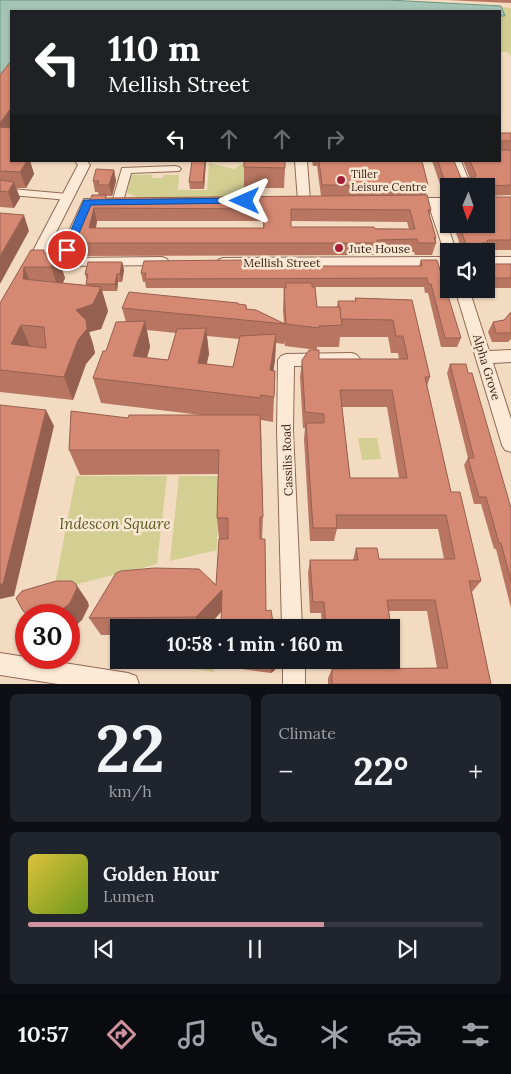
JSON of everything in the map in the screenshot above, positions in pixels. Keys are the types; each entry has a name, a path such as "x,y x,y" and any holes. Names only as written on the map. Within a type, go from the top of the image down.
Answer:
{"street":[{"path":"301,162 304,201"},
{"path":"455,162 462,178"},
{"path":"22,283 68,197 82,163"},
{"path":"174,262 61,263 88,202 123,202 126,170 175,168"},
{"path":"0,191 68,197"},
{"path":"397,202 440,202"},
{"path":"434,202 447,243"},
{"name":"Mellish Street","path":"213,262 440,262"},
{"path":"495,262 511,262"},
{"name":"Alpha Grove","path":"465,298 511,445"},
{"path":"484,357 511,356"},
{"name":"Cassilis Road","path":"292,619 285,430 286,360 352,358"},
{"path":"0,664 128,684"},
{"path":"294,669 294,684"}],"green space":[{"path":"502,7 511,8 511,56 507,52 501,52 501,16 505,15"},
{"path":"209,163 234,169 244,163 244,197 136,197 127,193 131,175 153,175 152,178 163,178 163,175 179,175 178,190 207,190"},
{"path":"358,438 377,438 381,459 362,460"},
{"name":"Indescon Square","path":"76,476 167,476 157,564 54,590"},
{"path":"179,476 219,476 217,550 170,561"},
{"path":"194,669 214,669 214,672"}],"shaded area":[{"path":"0,0 388,0 501,6 505,16 501,16 501,10 10,10 10,72 0,85"}],"building":[{"path":"10,62 10,109 0,123 0,75"},
{"path":"0,127 10,128 10,162 26,162 20,172 0,171"},
{"path":"501,133 511,133 511,141 502,141 502,150 511,150 511,185 495,186 495,178 474,178 476,175 470,162 501,162"},
{"path":"192,162 205,162 203,182 189,182"},
{"path":"244,162 285,162 285,168 244,167"},
{"path":"319,162 422,162 428,185 322,185"},
{"path":"438,162 454,162 461,178 443,178"},
{"path":"96,169 114,170 109,185 97,185 99,181 93,181"},
{"path":"0,180 14,182 8,192 0,191"},
{"path":"92,195 106,195 105,198 427,195 431,210 428,210 436,238 434,238 436,243 418,243 417,239 377,240 377,243 71,243","holes":["94,208 263,209 264,228 89,228","291,209 410,210 415,229 291,227"]},
{"path":"495,197 511,197 511,240 487,240 488,243 465,243 462,233 495,233"},
{"path":"0,213 24,215 0,256"},
{"path":"31,250 44,250 44,253 57,254 51,267 24,267 23,279 101,287 93,304 76,310 86,320 87,329 78,340 64,377 0,370 0,303","holes":["21,325 44,327 46,348 11,344"]},
{"path":"243,260 243,266 422,266 421,260 437,260 440,270 440,298 449,298 461,338 445,338 431,284 428,284 427,278 145,279 146,273 141,273 144,261"},
{"path":"88,262 122,262 120,274 117,274 115,284 86,284 88,274 85,274"},
{"path":"495,264 511,264 511,278 495,278"},
{"path":"286,283 312,283 312,287 315,287 317,307 340,307 342,325 319,326 319,328 286,324 284,288 286,288"},
{"path":"129,292 238,303 246,305 246,309 256,310 285,324 122,308"},
{"path":"355,298 412,300 430,377 425,377 451,492 460,492 481,581 469,581 491,684 332,684 332,669 448,668 435,600 387,600 390,619 325,619 324,602 313,602 310,560 358,560 356,548 377,548 379,559 455,559 446,515 336,515 337,528 313,528 306,423 324,423 324,414 305,412 302,360 309,350 319,350 319,359 408,359 403,336 396,336 393,320 341,319 338,301 356,301","holes":["340,390 392,390 407,478 350,478"]},
{"path":"511,312 511,333 496,333 493,322 504,320"},
{"path":"145,321 133,356 168,360 177,329 206,328 198,363 233,367 240,336 276,334 270,370 275,371 274,397 261,395 260,398 93,378 103,351 106,351 116,322"},
{"path":"450,364 466,364 468,373 472,373 511,508 511,581 486,497 479,497 468,458 474,458"},
{"path":"0,405 46,410 3,584 0,584"},
{"path":"71,411 128,418 129,415 260,415 263,517 260,517 260,539 265,539 266,611 271,610 272,619 221,619 222,590 196,617 89,618 116,573 121,571 154,568 199,569 216,585 219,539 228,539 228,518 217,518 219,450 69,450"},
{"path":"56,581 72,581 76,584 77,588 69,604 19,604 16,598 22,591"}],"place":[{"name":"Tiller Leisure Centre","path":"341,180"},
{"name":"Jute House","path":"339,248"}],"route":[{"path":"67,250 88,202 245,201"}]}
